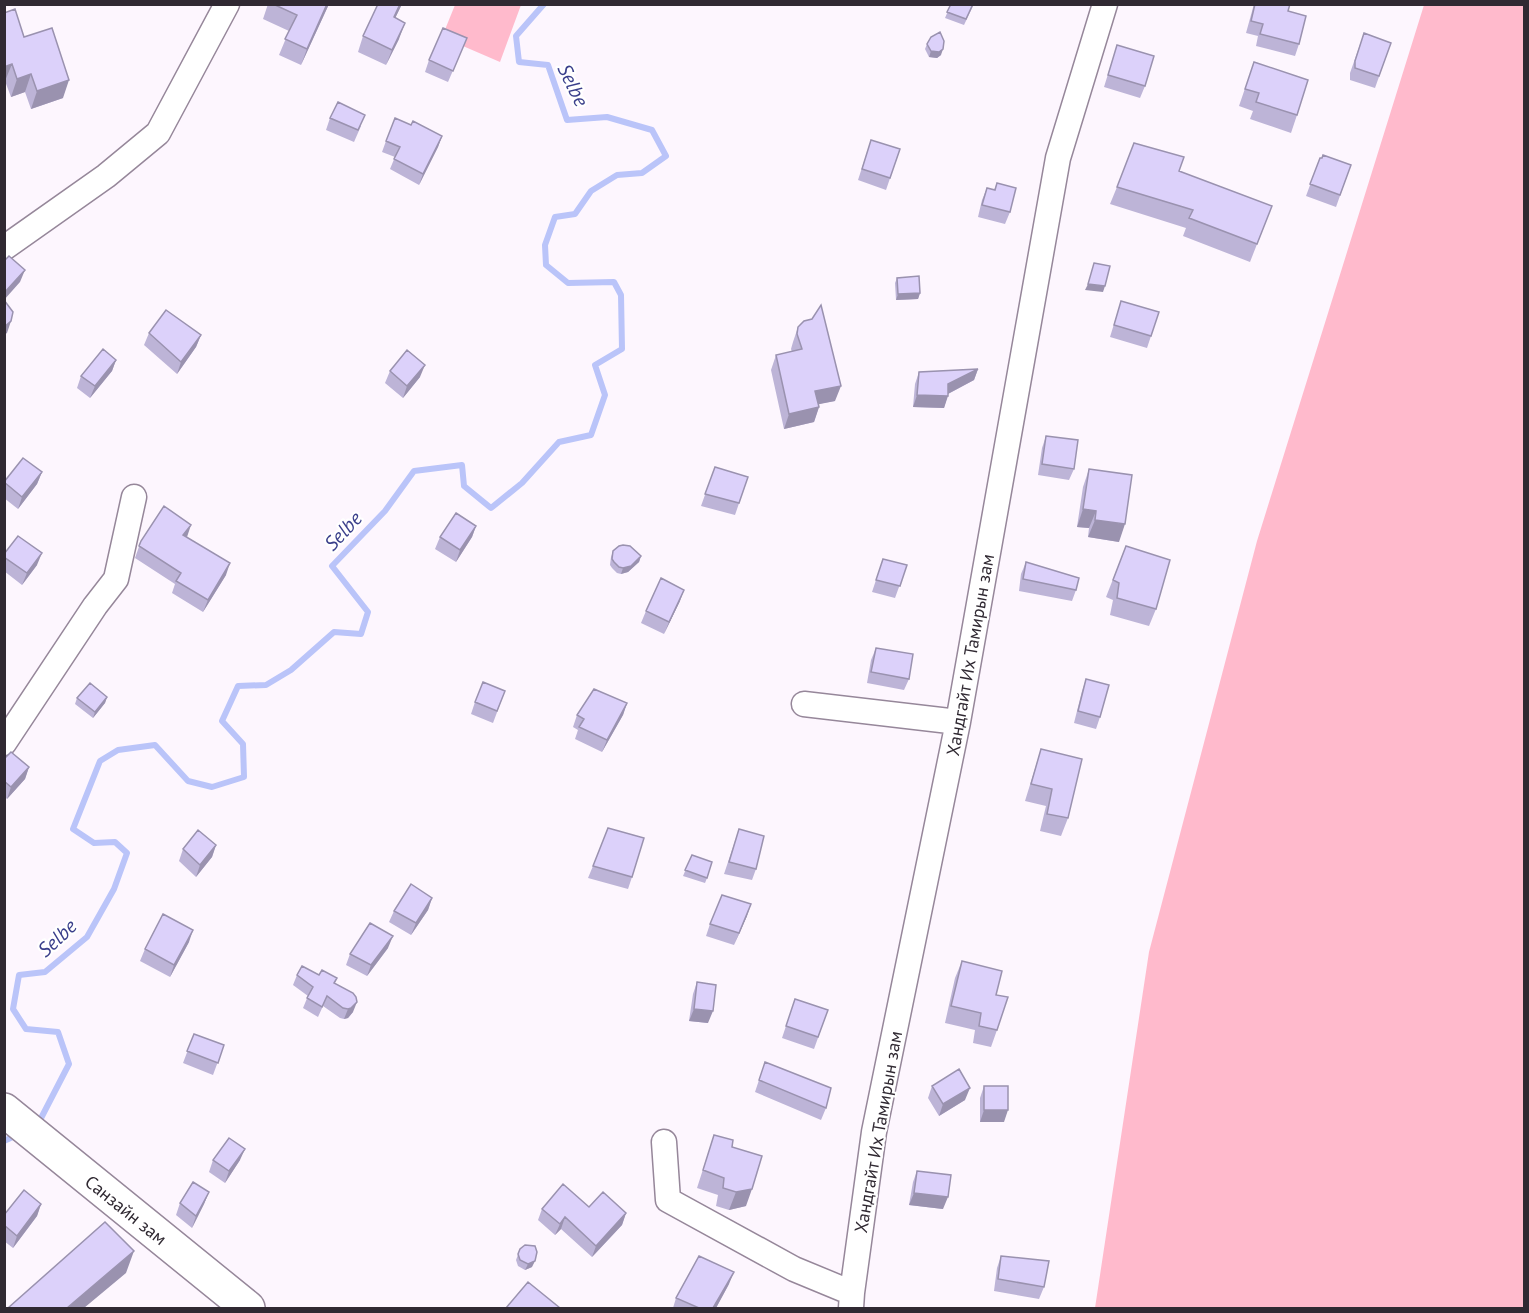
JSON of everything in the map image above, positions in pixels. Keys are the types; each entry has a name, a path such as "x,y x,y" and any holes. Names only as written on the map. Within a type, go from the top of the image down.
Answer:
{"main road":[{"name":"Санзайн зам","path":"4,1110 248,1308"}],"street":[{"path":"4,248 106,176 158,133 227,4"},
{"name":"Хандгайт Их Тамирын зам","path":"851,1300 874,1132 958,722 1058,158 1106,4"},
{"path":"4,743 95,606 116,579 134,497"},
{"path":"804,704 958,722"},
{"path":"664,1142 668,1200 851,1300"}],"shaded area":[{"path":"455,5 521,5 500,62 442,37"},
{"path":"1424,5 1524,5 1524,1308 1095,1308 1149,952 1257,541"}],"building":[{"path":"273,4 327,4 307,49 285,39 297,15"},
{"path":"378,4 400,4 394,17 405,23 392,50 363,36"},
{"path":"951,4 973,4 966,19 947,12"},
{"path":"1255,4 1290,4 1288,11 1306,16 1299,44 1260,34 1263,24 1251,21"},
{"path":"15,9 24,37 52,28 69,80 37,91 31,74 17,79 12,64 4,67 4,13"},
{"path":"443,28 467,38 453,71 429,60"},
{"path":"940,32 944,41 943,49 939,52 931,51 927,44 931,37"},
{"path":"1364,33 1391,43 1379,76 1355,68"},
{"path":"1117,45 1154,56 1145,86 1108,75"},
{"path":"1254,62 1308,80 1297,115 1256,102 1259,93 1245,89"},
{"path":"338,102 365,115 358,130 330,118"},
{"path":"395,118 411,125 413,121 442,136 423,174 394,159 400,147 386,141"},
{"path":"871,140 900,149 890,178 862,169"},
{"path":"1134,143 1184,157 1179,171 1272,206 1257,244 1189,218 1193,210 1117,187"},
{"path":"1323,155 1351,165 1340,195 1310,184"},
{"path":"997,183 1016,188 1010,212 982,205 987,188 995,190"},
{"path":"9,256 25,270 4,293 4,261"},
{"path":"1094,263 1110,266 1105,286 1088,284"},
{"path":"919,276 920,293 898,294 897,278"},
{"path":"4,300 13,312 11,321 4,327"},
{"path":"1121,301 1159,312 1151,336 1114,325"},
{"path":"821,305 841,386 815,391 819,407 789,414 776,355 802,349 797,334 798,327 804,321 812,319"},
{"path":"166,310 201,335 181,362 149,333"},
{"path":"103,349 116,360 95,386 81,376"},
{"path":"407,350 425,365 407,386 390,371"},
{"path":"978,369 948,384 948,396 917,395 919,372"},
{"path":"1046,436 1078,440 1074,469 1042,464"},
{"path":"23,458 42,472 22,497 4,482"},
{"path":"715,467 748,477 739,503 705,494"},
{"path":"1089,469 1132,475 1125,524 1095,520 1096,511 1083,509"},
{"path":"164,506 191,525 183,535 230,563 208,600 176,581 181,573 139,546"},
{"path":"456,513 476,526 460,550 440,537"},
{"path":"18,536 42,553 27,573 4,557"},
{"path":"623,545 630,546 641,556 631,566 623,568 612,559 613,551"},
{"path":"1126,546 1170,560 1156,609 1117,598 1119,583 1113,580"},
{"path":"883,559 907,565 900,586 876,580"},
{"path":"1026,562 1079,578 1076,590 1023,579"},
{"path":"661,578 684,590 669,622 646,611"},
{"path":"876,648 913,654 909,679 871,672"},
{"path":"1086,679 1109,685 1100,717 1078,711"},
{"path":"483,682 505,691 497,711 475,702"},
{"path":"90,683 107,697 95,712 77,698"},
{"path":"594,689 627,703 607,740 579,727 584,719 577,715"},
{"path":"1041,749 1082,759 1068,818 1047,814 1052,789 1031,784"},
{"path":"11,752 29,767 11,787 4,781 4,759"},
{"path":"608,828 644,838 632,877 593,866"},
{"path":"739,829 764,836 756,869 729,862"},
{"path":"198,830 216,845 200,865 183,849"},
{"path":"692,855 712,862 707,878 685,870"},
{"path":"411,884 432,898 416,923 394,911"},
{"path":"722,895 751,904 739,933 710,924"},
{"path":"163,914 193,930 174,965 145,949"},
{"path":"370,923 393,936 371,965 350,954"},
{"path":"962,961 1002,971 996,995 1008,997 997,1030 979,1026 981,1013 951,1006"},
{"path":"302,966 319,975 322,970 337,978 334,983 353,993 357,1002 351,1008 343,1008 327,996 322,1007 307,998 313,987 297,975"},
{"path":"697,982 716,985 713,1011 694,1009"},
{"path":"795,999 828,1010 818,1037 786,1026"},
{"path":"194,1034 224,1045 218,1063 187,1051"},
{"path":"765,1062 831,1088 826,1108 759,1080"},
{"path":"959,1069 970,1088 943,1104 932,1086"},
{"path":"984,1086 1008,1086 1008,1110 984,1110"},
{"path":"714,1135 733,1140 732,1147 762,1156 752,1189 736,1192 723,1188 724,1178 703,1170"},
{"path":"229,1138 245,1149 229,1171 213,1160"},
{"path":"917,1171 951,1175 948,1197 914,1193"},
{"path":"193,1182 209,1192 196,1216 180,1203"},
{"path":"563,1184 589,1207 603,1192 626,1213 596,1246 565,1217 560,1224 542,1209"},
{"path":"24,1190 41,1204 17,1236 4,1225 4,1215"},
{"path":"105,1222 134,1251 67,1308 8,1308"},
{"path":"525,1245 535,1246 537,1252 535,1261 528,1264 520,1260 518,1254"},
{"path":"699,1256 734,1272 713,1308 699,1308 676,1298"},
{"path":"1001,1256 1049,1261 1044,1287 998,1279"},
{"path":"528,1282 560,1308 506,1308"}],"waterway":[{"name":"Selbe","path":"38,1124 69,1064 58,1032 26,1029 13,1009 19,975 45,972 87,937 114,889 127,853 115,842 94,843 73,829 100,761 118,750 155,745 188,781 212,787 244,777 243,744 222,721 238,686 266,685 291,670 334,632 361,634 368,612 332,566 385,511 414,471 462,465 464,486 491,508 522,483 559,442 591,435 605,395 595,365 622,349 621,295 614,282 568,283 546,265 545,245 555,217 575,214 591,191 617,175 642,173 666,156 652,130 607,117 567,120 548,65 519,62 516,36 544,4"},
{"name":"Selbe","path":"4,1141 19,1134"}]}
